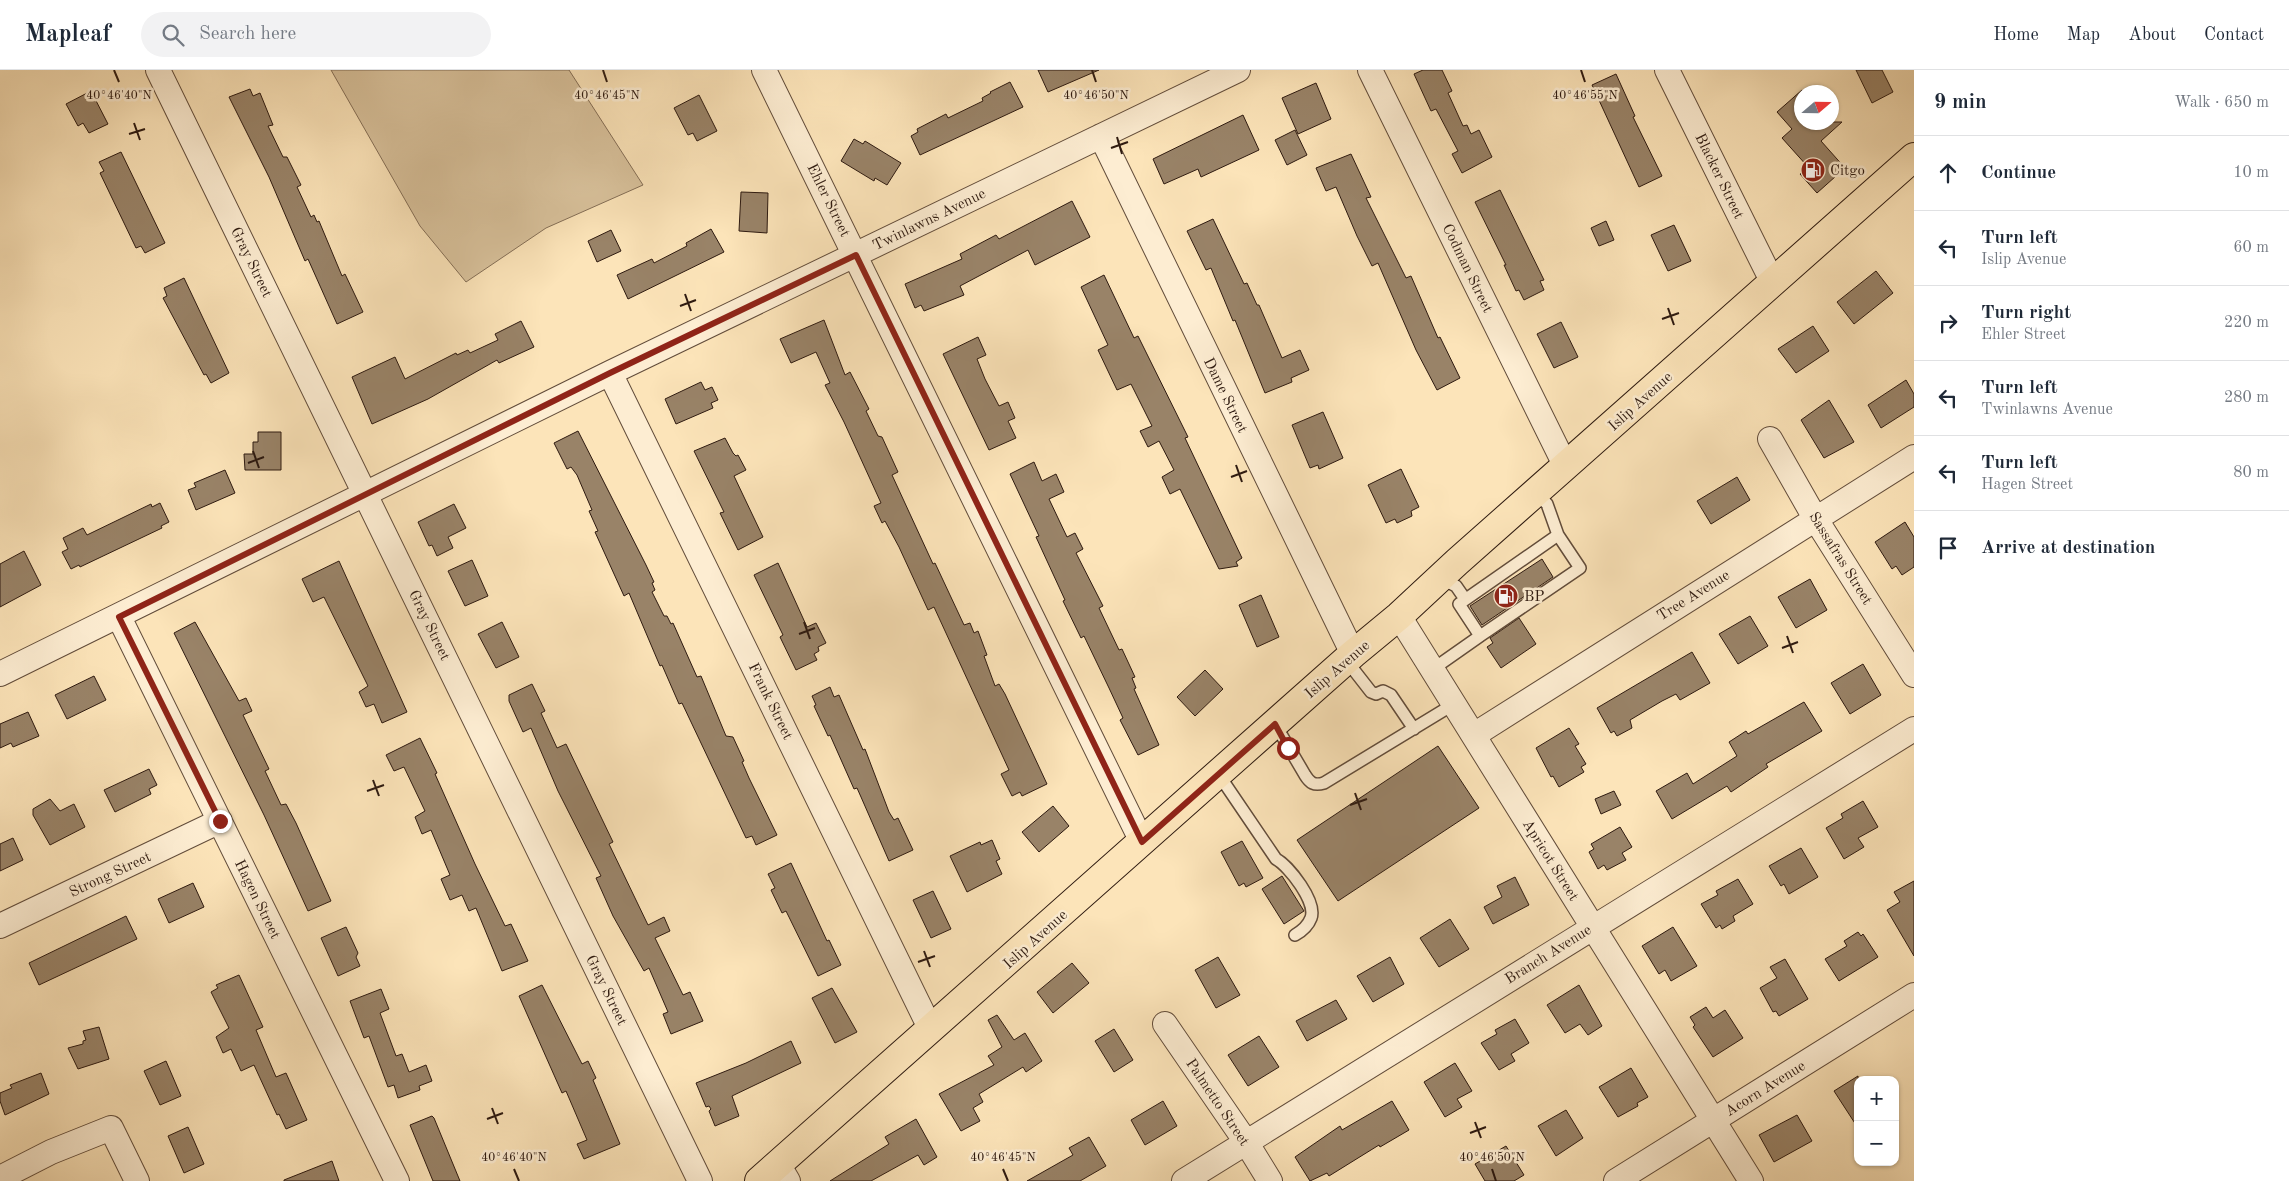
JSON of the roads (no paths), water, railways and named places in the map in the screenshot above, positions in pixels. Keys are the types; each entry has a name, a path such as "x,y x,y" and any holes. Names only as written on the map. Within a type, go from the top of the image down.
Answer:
{"main road":[{"name":"Islip Avenue","path":"775,1175 931,1030 1914,157"}],"street":[{"name":"Gray Street","path":"158,70 367,494 700,1181"},
{"name":"Ehler Street","path":"764,70 1142,842"},
{"name":"Twinlawns Avenue","path":"0,674 119,617 610,373 1238,70"},
{"name":"Codman Street","path":"1370,70 1566,467"},
{"name":"Blacker Street","path":"1667,70 1773,283"},
{"name":"Dame Street","path":"1101,136 1349,657"},
{"name":"Frank Street","path":"610,373 931,1030"},
{"name":"Sassafras Street","path":"1770,439 1815,518 1914,675"},
{"name":"Tree Avenue","path":"1474,735 1914,457"},
{"name":"Apricot Street","path":"1399,616 1751,1181"},
{"name":"Hagen Street","path":"119,617 397,1181"},
{"name":"Branch Avenue","path":"1184,1181 1592,926 1914,729"},
{"name":"Strong Street","path":"0,926 220,821"},
{"name":"Acorn Avenue","path":"1616,1181 1914,995"},
{"name":"Palmetto Street","path":"1165,1024 1246,1142 1270,1181"},
{"path":"0,1178 52,1152 111,1128 137,1181"}],"lane":[{"path":"1433,669 1480,636 1496,619 1580,568 1558,534 1547,504 1536,493"},
{"path":"1480,636 1459,604 1465,599 1479,594 1524,564 1558,534"},
{"path":"1440,578 1456,586 1465,599"},
{"path":"1349,657 1365,687 1376,694 1383,691 1391,695 1414,729"},
{"path":"1275,724 1310,783 1316,786 1324,783 1454,704"},
{"path":"1218,775 1276,859 1288,867 1312,907 1312,917 1305,928 1295,935"}],"place":[{"name":"Citgo","path":"1813,170"},
{"name":"BP","path":"1506,596"}]}
